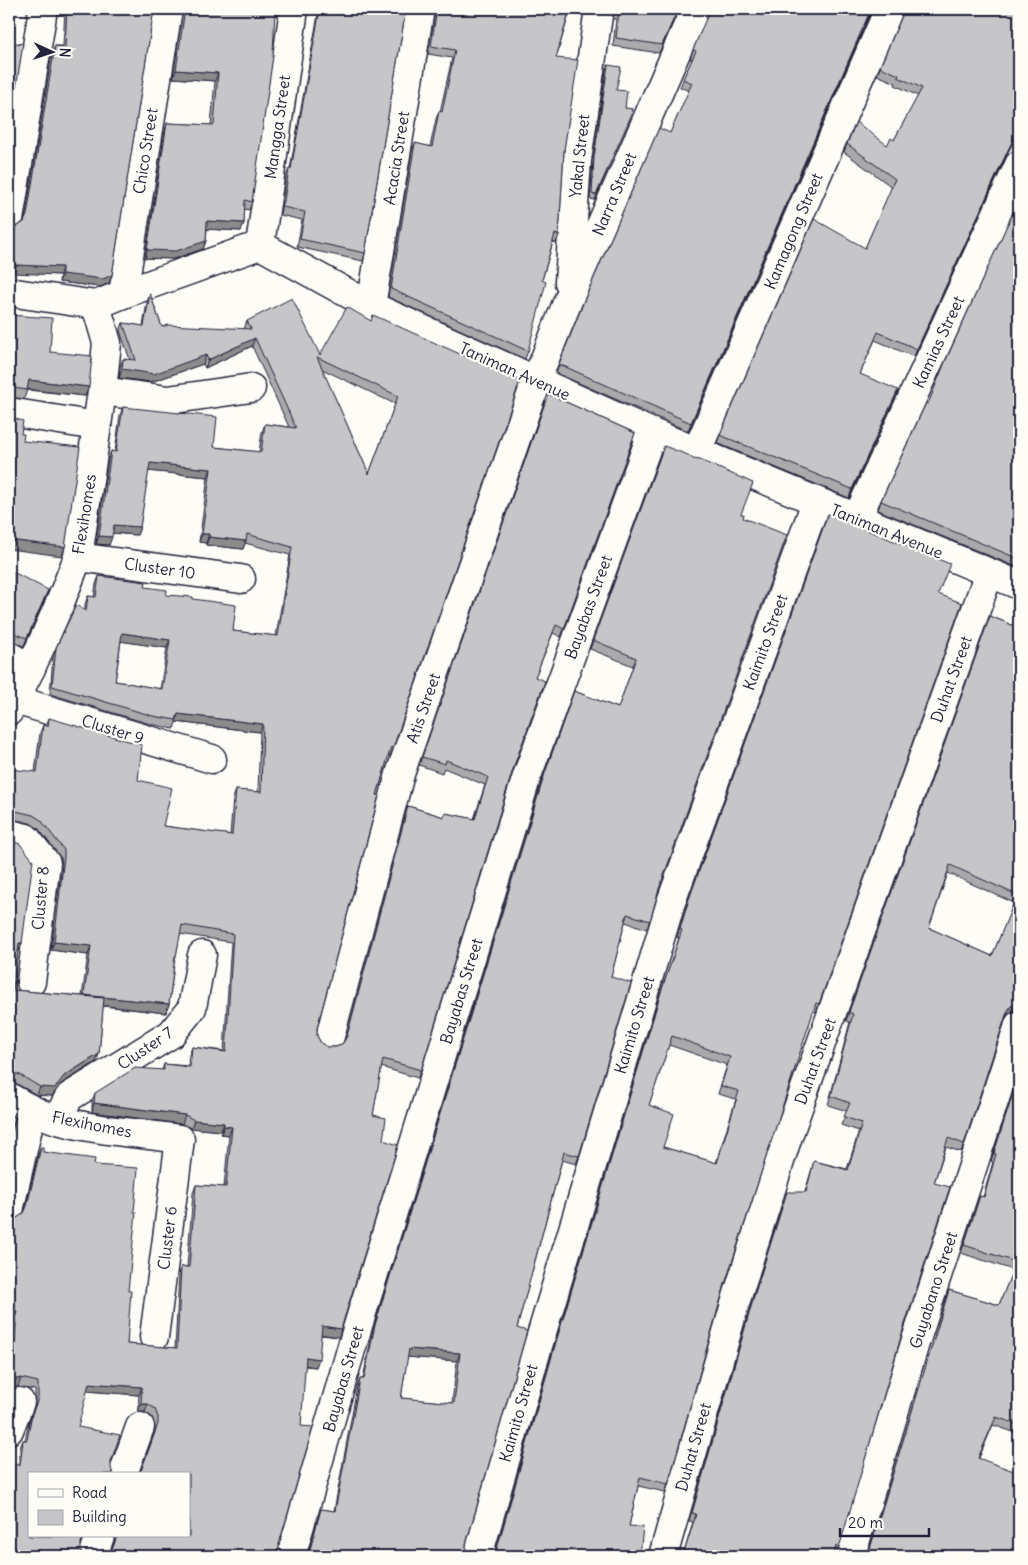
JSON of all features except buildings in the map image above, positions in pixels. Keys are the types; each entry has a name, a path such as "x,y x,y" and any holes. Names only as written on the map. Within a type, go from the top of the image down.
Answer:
{"street":[{"path":"9,220 43,9"},
{"name":"Chico Street","path":"122,294 168,9"},
{"name":"Mangga Street","path":"260,245 294,9"},
{"name":"Acacia Street","path":"371,306 420,9"},
{"name":"Yakal Street","path":"567,303 577,160 599,9"},
{"name":"Narra Street","path":"536,381 567,303 695,9"},
{"name":"Kamagong Street","path":"696,453 889,9"},
{"name":"Kamias Street","path":"857,518 1019,164"},
{"path":"9,292 96,305 260,245"},
{"name":"Taniman Avenue","path":"260,245 371,306 652,434 1019,585"},
{"name":"Flexihomes","path":"12,706 20,662 60,604 78,557 107,343 96,305"},
{"name":"Atis Street","path":"330,1040 400,774 536,381"},
{"path":"102,391 168,400 251,388"},
{"path":"9,412 97,426"},
{"name":"Bayabas Street","path":"291,1556 357,1329 526,776 652,434"},
{"name":"Kaimito Street","path":"478,1556 532,1364 671,902 816,502"},
{"name":"Cluster 10","path":"78,557 241,579"},
{"name":"Duhat Street","path":"663,1556 737,1297 787,1139 989,573"},
{"name":"Cluster 9","path":"12,706 212,758"},
{"name":"Cluster 8","path":"9,834 26,838 46,863 30,982"},
{"name":"Cluster 7","path":"58,1120 69,1097 171,1034 192,1008 202,955"},
{"name":"Guyabano Street","path":"852,1556 915,1343 1019,1025"},
{"name":"Flexihomes","path":"9,1097 32,1110 58,1120 180,1139"},
{"path":"9,1211 32,1110"},
{"name":"Cluster 6","path":"154,1337 180,1139"},
{"path":"9,1430 20,1402"},
{"path":"124,1472 140,1427"},
{"path":"92,1556 99,1538"}]}
